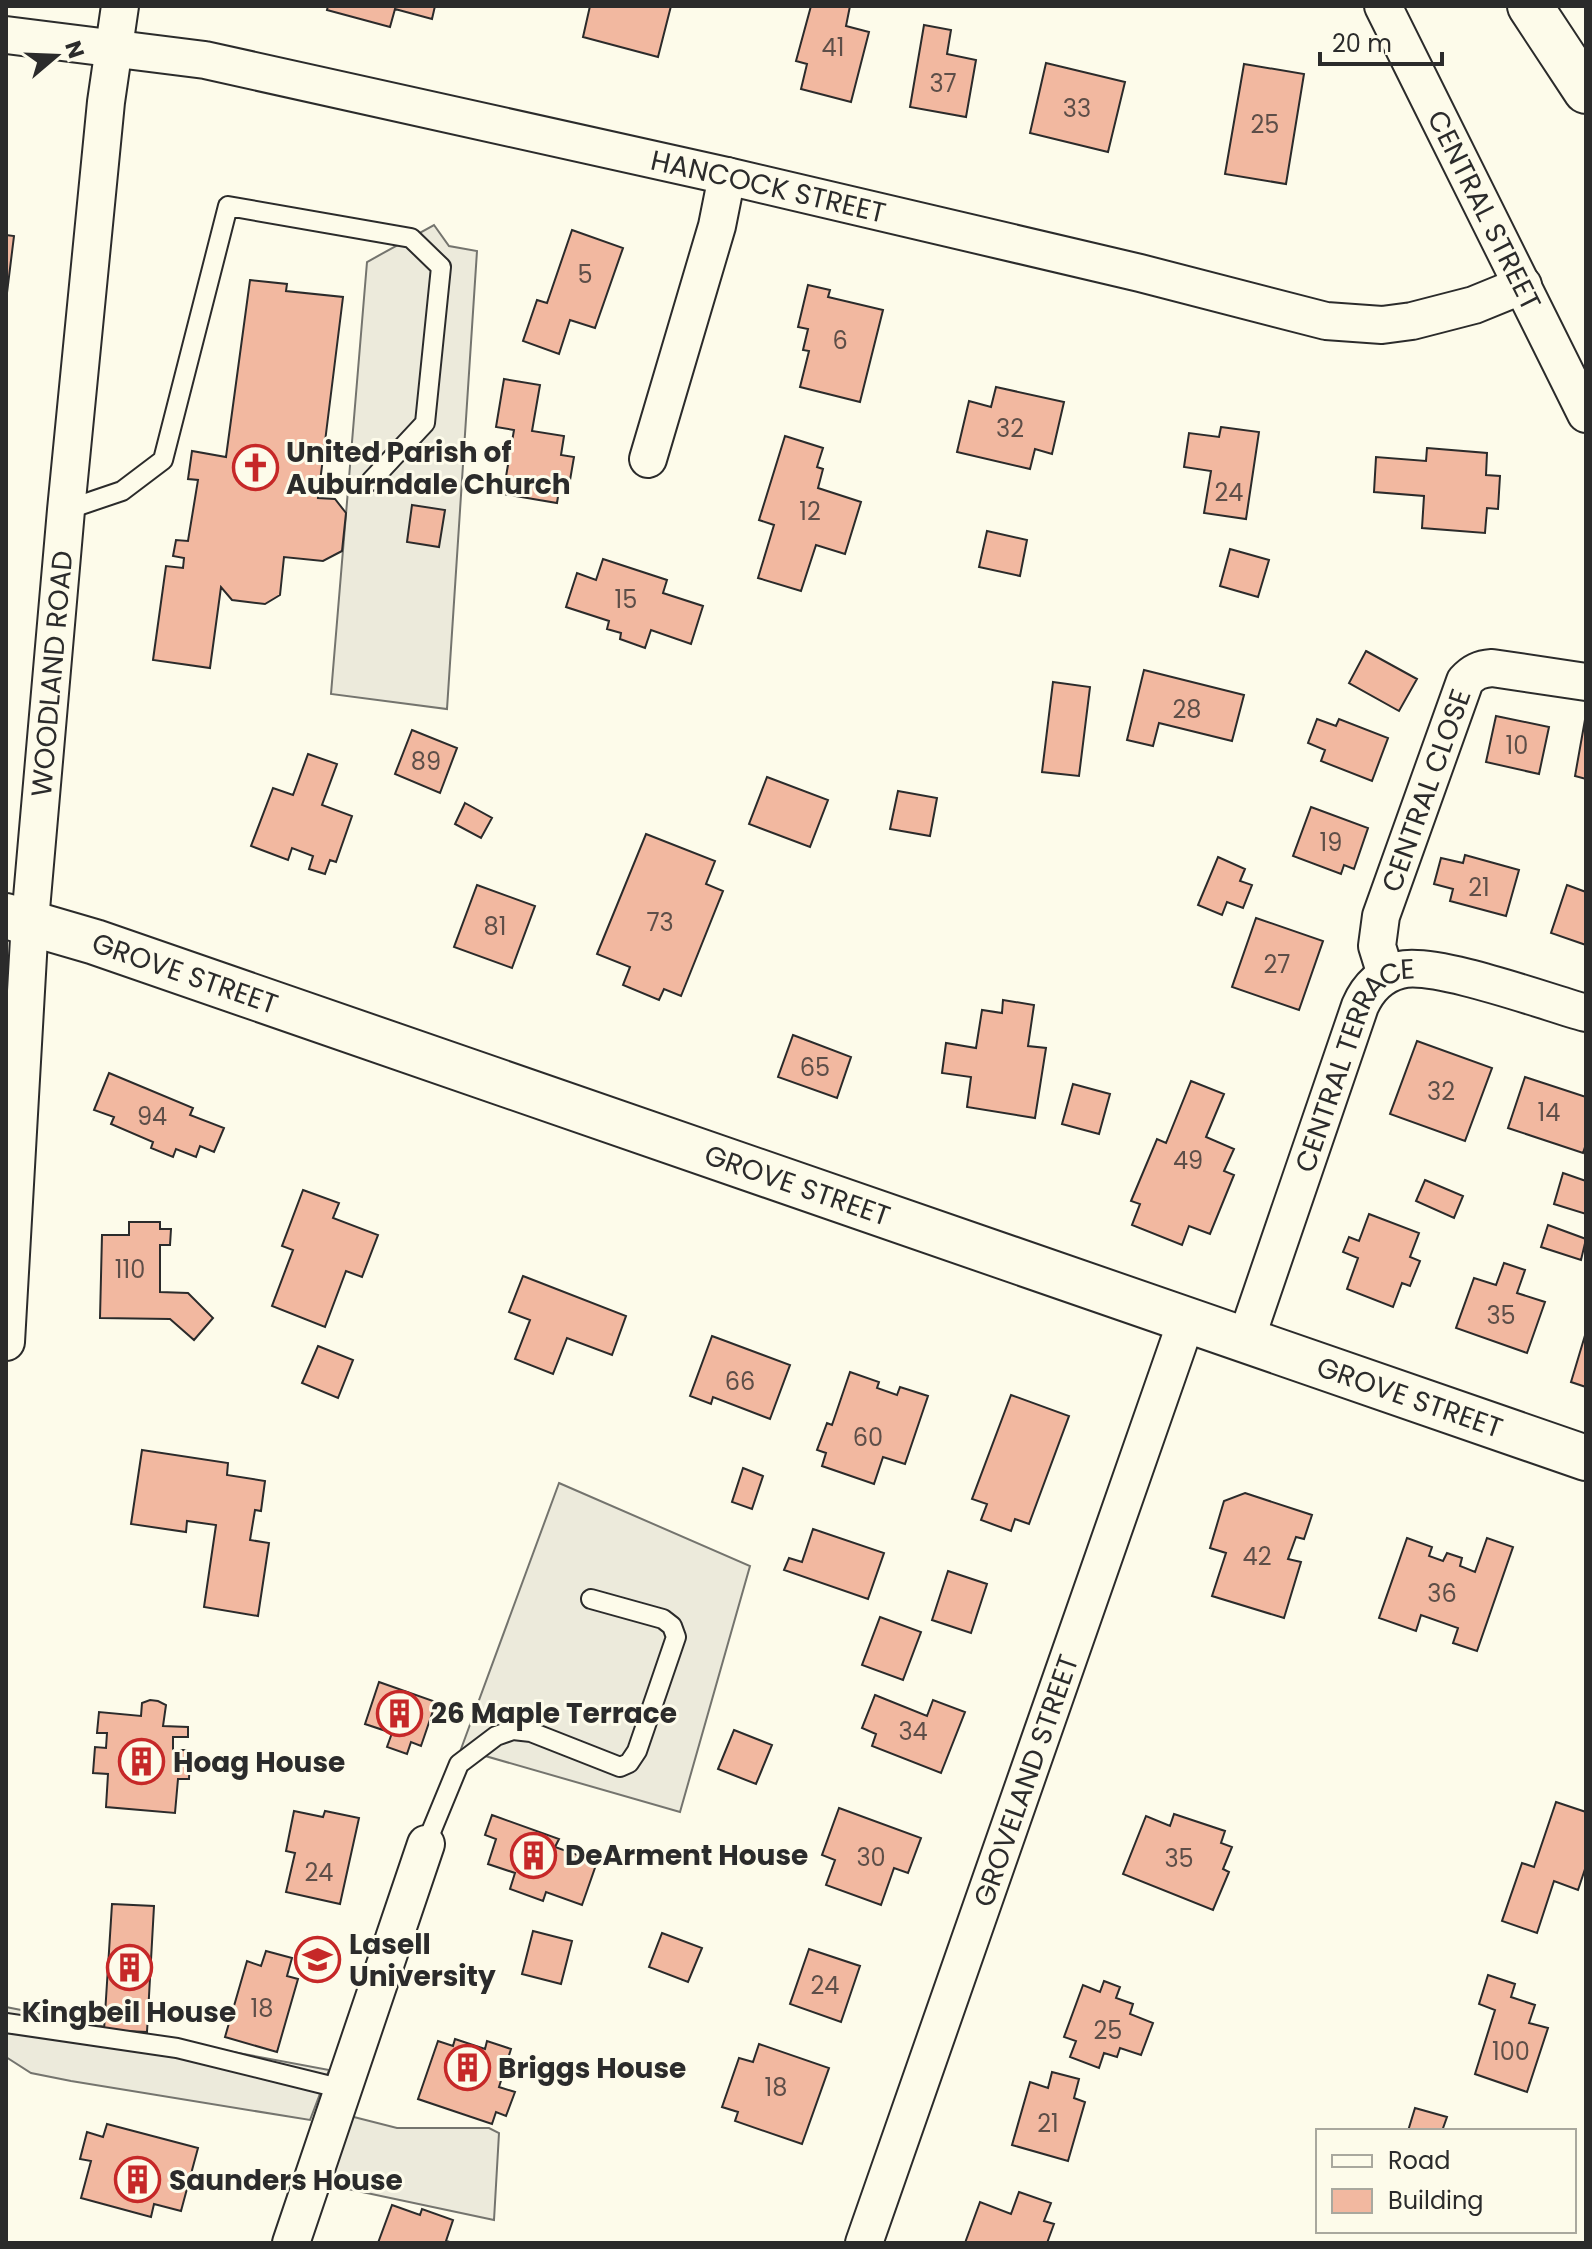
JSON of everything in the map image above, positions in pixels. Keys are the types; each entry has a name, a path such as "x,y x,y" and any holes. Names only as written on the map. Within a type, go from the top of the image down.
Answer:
{"main road":[{"path":"1530,6 1586,91"},
{"name":"GROVE STREET","path":"18,918 1586,1458"}],"street":[{"name":"WOODLAND ROAD","path":"6,1342 18,918 66,510 106,102 120,6"},
{"name":"CENTRAL STREET","path":"1383,6 1586,414"},
{"name":"HANCOCK STREET","path":"6,35 205,60 727,176 1140,273 1326,321 1382,325 1426,318 1474,305 1523,285"},
{"path":"648,459 717,226 727,176"},
{"name":"CENTRAL CLOSE","path":"1386,975 1377,946 1381,916 1465,681 1481,669 1492,668 1586,682"},
{"name":"CENTRAL TERRACE","path":"1246,1339 1360,1006 1374,984 1386,975 1401,970 1431,969 1586,1013"},
{"name":"GROVELAND STREET","path":"864,2243 1187,1319"},
{"path":"291,2243 426,1844"}],"lane":[{"path":"66,510 122,491 163,460 228,206 411,238 441,267 425,423 371,481"},
{"path":"426,1844 459,1764 496,1736 513,1730 531,1732 620,1767 629,1763 637,1751 676,1637 672,1626 663,1619 591,1599"},
{"path":"6,2023 177,2048 343,2089"}],"shaded area":[{"path":"434,225 449,246 477,251 447,709 331,694 367,262"},
{"path":"559,1483 750,1566 680,1812 461,1749"},
{"path":"6,2007 329,2070 310,2120 71,2081 31,2073 6,2057"},
{"path":"346,2115 397,2128 489,2128 499,2133 494,2220 329,2185"}],"building":[{"path":"328,6 435,6 432,19 395,9 390,27 327,10"},
{"path":"590,6 671,6 658,57 583,37"},
{"path":"811,6 850,6 846,26 869,32 851,102 801,89 807,64 796,61"},
{"path":"924,25 951,30 947,54 976,60 966,117 910,107"},
{"path":"1046,63 1125,82 1108,152 1030,133"},
{"path":"1244,64 1304,74 1286,184 1225,174"},
{"path":"572,230 623,248 595,328 570,320 559,354 523,341 537,300 547,303"},
{"path":"6,235 14,236 6,301"},
{"name":"United Parish of Auburndale Church","path":"250,280 287,284 286,291 343,297 318,498 335,499 346,513 342,551 323,561 284,557 280,595 265,604 232,600 221,587 210,668 153,660 166,566 183,568 184,558 173,556 176,540 188,541 198,480 188,479 192,451 226,457"},
{"path":"808,285 830,290 828,297 883,310 860,402 800,387 809,351 803,350 808,329 798,327"},
{"path":"504,379 540,385 532,431 564,436 561,455 574,457 569,486 560,484 557,503 503,494 514,430 496,427"},
{"path":"996,387 1064,402 1052,454 1035,449 1030,469 957,452 969,401 991,407"},
{"path":"1221,427 1259,432 1246,519 1204,513 1211,471 1184,467 1189,433 1219,437"},
{"path":"785,436 823,448 817,467 823,469 818,488 861,502 845,554 816,545 801,591 758,578 774,525 759,520"},
{"path":"1427,448 1487,453 1486,475 1500,476 1498,509 1487,508 1485,533 1422,528 1424,496 1374,492 1376,457 1426,461"},
{"path":"412,505 445,510 439,547 407,542"},
{"path":"987,531 1027,540 1020,576 979,567"},
{"path":"1230,549 1269,560 1258,597 1220,586"},
{"path":"603,559 667,580 663,593 703,606 691,644 651,630 645,648 620,639 621,633 607,629 609,621 566,607 577,573 596,580"},
{"path":"1366,651 1417,679 1399,711 1349,683"},
{"path":"1144,670 1244,695 1232,741 1159,723 1153,746 1127,740"},
{"path":"1053,682 1090,687 1079,776 1042,772"},
{"path":"1586,714 1586,779 1575,776"},
{"path":"1496,716 1549,727 1539,774 1486,762"},
{"path":"1317,719 1336,726 1339,719 1388,738 1372,781 1321,761 1325,750 1308,743"},
{"path":"412,730 457,748 440,793 395,774"},
{"path":"308,754 337,764 322,805 352,816 336,862 330,860 325,874 309,869 313,856 292,848 288,860 251,846 273,788 293,795"},
{"path":"767,777 828,800 810,847 749,824"},
{"path":"898,791 937,798 930,836 890,829"},
{"path":"465,803 492,818 481,838 455,824"},
{"path":"1311,807 1368,828 1354,869 1344,865 1341,874 1293,856"},
{"path":"646,834 715,861 706,884 723,891 681,996 664,989 659,1000 623,985 630,967 597,954"},
{"path":"1465,855 1519,870 1506,916 1450,901 1453,889 1434,884 1441,858 1463,863"},
{"path":"1218,857 1245,869 1240,881 1252,885 1243,908 1227,902 1222,915 1198,905"},
{"path":"477,885 535,906 512,968 454,947"},
{"path":"1567,885 1586,892 1586,945 1551,933"},
{"path":"1256,918 1323,941 1299,1010 1232,987"},
{"path":"1003,1000 1034,1005 1028,1046 1046,1048 1035,1118 967,1107 971,1077 942,1073 946,1043 976,1048 982,1010 1002,1013"},
{"path":"793,1035 851,1057 837,1098 778,1077"},
{"path":"1417,1041 1492,1068 1465,1141 1390,1114"},
{"path":"109,1073 193,1108 190,1115 224,1128 214,1152 200,1146 196,1157 176,1149 173,1157 151,1148 153,1142 111,1124 114,1117 94,1110"},
{"path":"1525,1077 1586,1097 1586,1144 1583,1153 1508,1128"},
{"path":"1191,1081 1224,1094 1206,1137 1234,1149 1224,1171 1234,1175 1210,1234 1189,1226 1182,1245 1132,1225 1140,1204 1131,1201 1157,1139 1166,1143"},
{"path":"1073,1084 1110,1094 1099,1134 1062,1124"},
{"path":"1563,1173 1586,1181 1586,1214 1554,1204"},
{"path":"1425,1180 1463,1196 1454,1218 1416,1201"},
{"path":"303,1190 339,1203 333,1218 378,1235 362,1277 346,1271 325,1327 272,1306 293,1250 282,1246"},
{"path":"1369,1214 1419,1233 1410,1257 1420,1261 1410,1286 1402,1283 1393,1307 1347,1289 1358,1258 1343,1252 1349,1237 1359,1241"},
{"path":"129,1222 160,1222 160,1229 171,1229 170,1245 160,1245 160,1292 188,1293 213,1318 194,1340 170,1319 100,1318 102,1235 129,1235"},
{"path":"1548,1225 1586,1239 1581,1260 1541,1247"},
{"path":"1504,1263 1525,1270 1517,1293 1545,1302 1527,1353 1456,1328 1474,1278 1496,1285"},
{"path":"523,1276 626,1316 612,1355 567,1338 553,1374 515,1359 530,1320 509,1312"},
{"path":"1586,1332 1586,1387 1571,1382"},
{"path":"712,1336 790,1365 770,1419 713,1397 711,1404 690,1396"},
{"path":"318,1346 353,1360 338,1398 302,1383"},
{"path":"850,1372 879,1382 877,1388 897,1395 900,1387 928,1396 905,1464 883,1457 874,1484 822,1466 826,1453 817,1450 827,1423 832,1425"},
{"path":"1011,1395 1069,1416 1029,1524 1015,1519 1011,1531 981,1520 987,1504 972,1499"},
{"path":"142,1450 228,1463 227,1475 265,1481 261,1511 255,1510 250,1540 269,1543 258,1616 204,1607 216,1525 187,1521 186,1532 131,1524"},
{"path":"743,1468 763,1476 752,1509 732,1502"},
{"path":"1245,1493 1312,1515 1304,1539 1296,1537 1288,1559 1301,1562 1284,1618 1212,1596 1226,1553 1210,1548 1224,1501"},
{"path":"813,1529 884,1553 868,1599 784,1570 789,1558 802,1562"},
{"path":"1407,1538 1432,1547 1429,1556 1443,1561 1447,1553 1462,1558 1460,1566 1475,1572 1487,1538 1513,1547 1477,1651 1453,1643 1458,1628 1421,1615 1416,1631 1379,1618"},
{"path":"948,1571 987,1584 971,1633 932,1620"},
{"path":"880,1617 921,1632 903,1680 862,1665"},
{"name":"26 Maple Terrace","path":"379,1682 436,1702 421,1746 411,1742 407,1754 387,1747 392,1733 365,1724"},
{"path":"875,1695 927,1716 933,1700 965,1712 941,1773 872,1746 876,1734 862,1728"},
{"name":"Hoag House","path":"150,1700 166,1705 163,1726 188,1727 188,1737 173,1737 173,1750 190,1750 189,1779 178,1779 175,1813 106,1807 108,1774 93,1773 95,1747 106,1748 107,1733 97,1733 99,1712 141,1716 142,1703"},
{"path":"734,1730 772,1745 756,1784 718,1769"},
{"path":"1556,1802 1586,1812 1586,1866 1578,1890 1554,1881 1537,1933 1502,1921 1522,1863 1534,1867"},
{"path":"839,1808 921,1838 908,1873 894,1868 881,1905 826,1885 835,1860 822,1855"},
{"path":"294,1811 323,1817 325,1811 359,1818 340,1904 286,1892 295,1853 286,1851"},
{"path":"1174,1814 1225,1831 1221,1843 1232,1847 1223,1869 1229,1872 1213,1910 1123,1874 1146,1816 1170,1826"},
{"name":"DeArment House","path":"492,1815 559,1839 555,1847 597,1862 582,1905 546,1892 543,1901 510,1889 515,1873 488,1864 496,1839 485,1835"},
{"name":"Kingbeil House","path":"112,1904 154,1906 147,2032 104,2030"},
{"path":"533,1931 572,1941 561,1984 522,1974"},
{"path":"662,1933 702,1948 688,1982 649,1967"},
{"path":"809,1949 860,1966 841,2022 790,2004"},
{"path":"266,1951 292,1958 287,1976 298,1979 277,2052 225,2037 247,1961 261,1966"},
{"path":"1488,1975 1515,1984 1511,1997 1535,2005 1529,2023 1548,2028 1527,2092 1475,2074 1495,2010 1479,2004"},
{"path":"1104,1981 1120,1987 1116,1998 1133,2004 1130,2014 1153,2023 1141,2055 1120,2048 1117,2057 1104,2053 1099,2068 1070,2057 1076,2041 1064,2037 1083,1985 1100,1992"},
{"name":"Briggs House","path":"455,2039 485,2049 487,2041 511,2049 499,2087 515,2092 506,2116 496,2112 492,2124 418,2099 438,2041 453,2046"},
{"path":"759,2044 829,2068 802,2144 735,2121 738,2112 722,2107 739,2058 753,2062"},
{"path":"1052,2072 1079,2079 1074,2098 1085,2102 1068,2161 1012,2145 1030,2082 1048,2088"},
{"path":"1415,2108 1447,2117 1443,2129 1409,2129"},
{"name":"Saunders House","path":"107,2124 198,2148 181,2211 154,2204 151,2217 81,2198 91,2161 80,2159 87,2132 103,2137"},
{"path":"1019,2192 1051,2203 1044,2221 1054,2224 1047,2243 965,2243 980,2202 1011,2214"},
{"path":"392,2205 420,2215 422,2209 453,2220 446,2241 453,2243 378,2243"}],"place":[{"name":"United Parish of Auburndale Church","path":"255,468"},
{"name":"26 Maple Terrace","path":"400,1713"},
{"name":"Hoag House","path":"142,1762"},
{"name":"DeArment House","path":"534,1855"},
{"name":"Lasell University","path":"318,1960"},
{"name":"Kingbeil House","path":"129,1968"},
{"name":"Briggs House","path":"467,2068"},
{"name":"Saunders House","path":"138,2180"}]}
